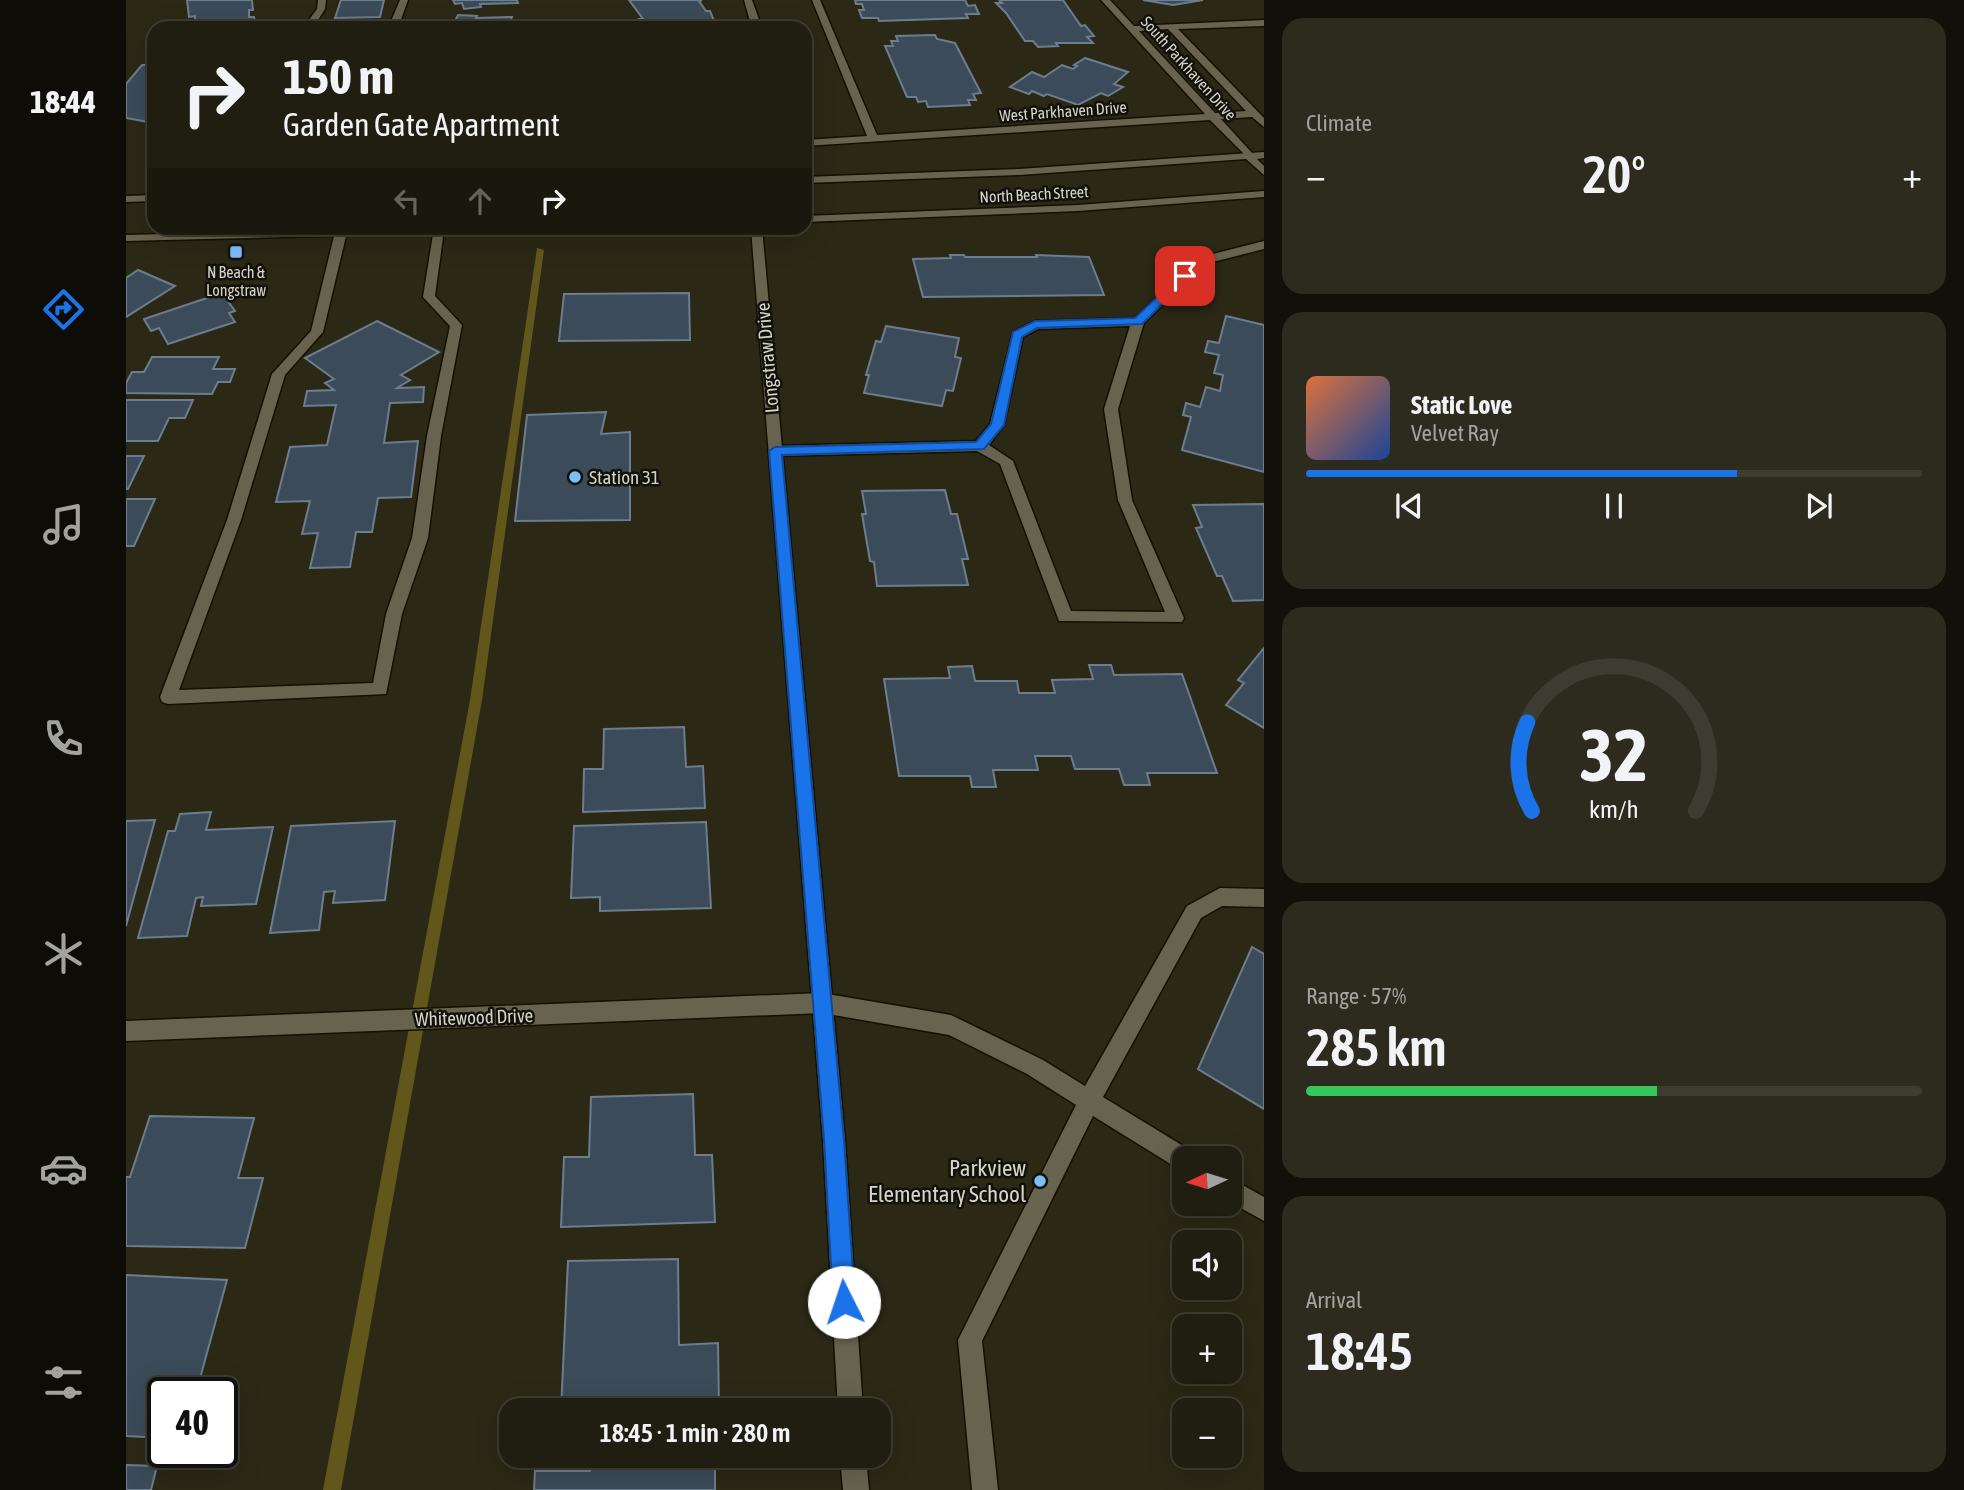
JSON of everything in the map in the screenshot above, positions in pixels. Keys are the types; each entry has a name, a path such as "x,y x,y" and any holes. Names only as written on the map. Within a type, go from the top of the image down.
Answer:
{"main road":[{"path":"313,21 321,9 322,0"},
{"path":"396,21 404,0"},
{"path":"748,0 755,21"},
{"path":"816,0 873,139"},
{"name":"South Parkhaven Drive","path":"1105,0 1264,172"},
{"path":"1133,29 1264,23"},
{"name":"South Parkhaven Drive","path":"1170,26 1264,124"},
{"name":"West Parkhaven Drive","path":"812,143 1254,114"},
{"name":"West Parkhaven Drive","path":"812,135 873,139"},
{"name":"North Beach Street","path":"812,180 1019,173 1264,155"},
{"name":"North Beach Street","path":"812,219 1090,207 1264,194"},
{"path":"126,199 147,198"},
{"path":"126,238 234,235"},
{"path":"340,235 317,332 279,374 234,520 168,697 380,689 394,614 420,538 434,436 456,325 429,297 437,235"},
{"name":"Longstraw Drive","path":"757,235 834,1140 850,1398"},
{"path":"775,451 979,446 1006,461 1065,617 1176,618 1125,500 1111,409 1138,322 1201,261 1264,245"},
{"path":"979,446 997,425 1017,335 1035,325 1138,322"},
{"path":"985,1490 970,1340 1089,1101 1194,912 1220,897 1264,898"},
{"name":"Whitewood Drive","path":"126,1031 822,1003 951,1025 1035,1067 1172,1152"},
{"path":"1242,1196 1264,1210"},
{"path":"854,1468 856,1490"}],"building":[{"path":"187,0 252,0 253,10 249,10 249,17 254,17 255,21 195,21 195,16 189,17"},
{"path":"341,0 384,0 380,17 335,18"},
{"path":"453,0 517,0 518,3 480,4 481,7 464,9 462,3 455,4"},
{"path":"629,0 702,0 699,1 706,11 710,11 714,21 639,19 643,19"},
{"path":"855,0 965,0 968,6 975,5 979,14 966,14 968,18 879,21 878,18 862,18 859,10 864,10 862,4 856,4"},
{"path":"999,0 1063,0 1081,26 1085,25 1094,36 1087,37 1093,43 1056,43 1058,46 1038,47 1033,41 1025,41 996,3 1002,3"},
{"path":"1143,0 1203,0 1173,5"},
{"path":"458,15 477,16 476,18 512,17 511,21 455,21"},
{"path":"935,35 937,39 955,43 981,93 973,94 976,100 968,100 970,105 928,107 926,101 918,102 916,97 907,97 885,46 893,46 891,41 898,41 896,36"},
{"path":"1085,58 1128,72 1114,84 1123,87 1108,96 1101,93 1078,105 1047,94 1044,96 1032,91 1029,94 1010,87 1032,72 1044,77 1062,65 1073,69 1077,66 1074,65"},
{"path":"142,65 147,65 147,122 126,118 126,84"},
{"path":"950,255 1089,257 1104,295 923,297 913,259 951,258"},
{"path":"138,270 175,286 126,317 126,278"},
{"path":"222,293 235,311 229,313 235,322 168,344 159,328 151,331 144,319"},
{"path":"689,293 690,340 559,341 564,294"},
{"path":"1226,316 1264,325 1264,472 1182,450 1191,417 1183,415 1186,403 1200,407 1206,387 1220,391 1223,375 1214,373 1219,355 1205,352 1208,341 1219,343"},
{"path":"377,321 439,352 401,375 410,380 397,388 424,387 423,402 390,403 384,443 418,441 411,497 378,498 372,532 356,532 350,567 310,568 318,533 302,534 310,501 276,502 290,447 327,445 336,405 304,406 307,391 334,390 325,383 334,379 305,358"},
{"path":"886,326 959,338 955,357 961,358 953,391 946,390 942,406 864,393 876,341 881,342"},
{"path":"152,357 219,357 213,369 235,369 230,382 218,382 212,394 126,393 126,383 132,372 144,372"},
{"path":"126,400 193,400 185,418 169,418 158,441 126,441"},
{"name":"Station 31","path":"606,412 601,434 630,432 630,520 515,521 527,415"},
{"path":"126,456 144,456 128,489 126,489"},
{"path":"945,490 951,514 957,514 968,559 962,559 968,585 877,586 862,514 866,514 862,491"},
{"path":"126,499 155,499 134,546 126,546"},
{"path":"1264,504 1264,600 1233,601 1222,576 1217,576 1196,528 1202,527 1193,505"},
{"path":"1264,648 1264,728 1226,705 1244,683 1238,680"},
{"path":"1089,665 1111,665 1114,675 1182,674 1217,773 1147,773 1150,785 1124,785 1119,769 1075,769 1071,756 1035,756 1038,770 993,770 996,787 972,787 970,776 899,776 884,679 950,678 948,667 972,666 975,681 1017,681 1019,693 1055,693 1052,680 1093,679"},
{"path":"684,727 686,767 703,766 705,808 583,812 584,769 603,769 604,729"},
{"path":"211,812 206,830 273,827 256,904 201,906 203,897 196,898 187,936 138,938 168,831 175,831 180,814"},
{"path":"155,820 126,926 126,821"},
{"path":"395,821 385,900 333,903 335,891 324,892 319,930 270,933 291,826"},
{"path":"706,822 711,908 600,911 600,897 571,898 574,826"},
{"path":"1252,947 1264,954 1264,1109 1198,1069"},
{"path":"693,1094 695,1155 712,1155 715,1222 561,1227 564,1157 589,1157 591,1097"},
{"path":"150,1116 254,1118 238,1178 263,1178 245,1248 126,1246 126,1177 130,1177"},
{"path":"678,1259 679,1345 718,1343 719,1398 562,1398 568,1261"},
{"path":"126,1275 227,1280 200,1377 147,1377 147,1437 126,1436"},
{"path":"126,1465 156,1468 151,1490 126,1490"},
{"path":"590,1468 715,1468 715,1490 534,1490 535,1471 590,1471"}],"waterway":[{"path":"332,1490 476,700 540,250"}],"place":[{"name":"N Beach & Longstraw","path":"236,252"},
{"name":"Station 31","path":"575,477"},
{"name":"Parkview Elementary School","path":"1040,1181"}],"route":[{"path":"844,1302 834,1140 775,451 979,446 997,425 1017,335 1035,325 1138,322 1185,276"}]}
